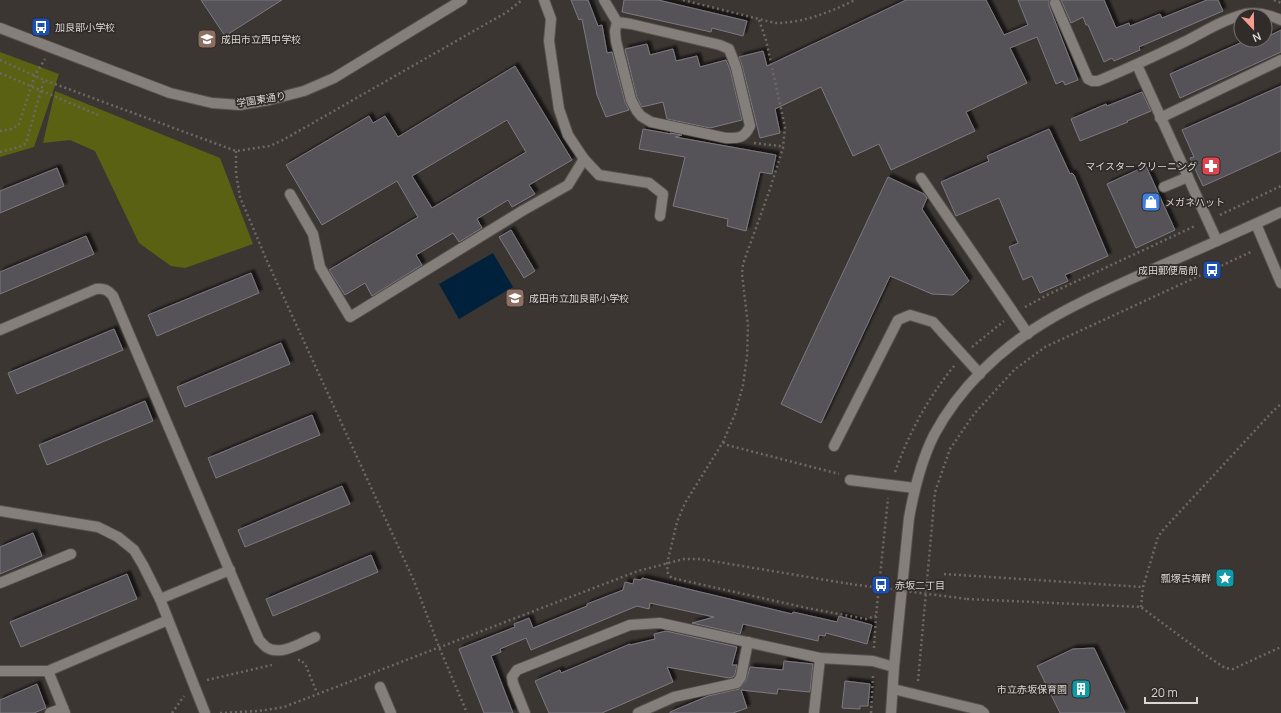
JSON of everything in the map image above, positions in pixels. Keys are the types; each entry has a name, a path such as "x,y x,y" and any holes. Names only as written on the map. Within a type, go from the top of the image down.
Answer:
{"street":[{"name":"学園東通り","path":"0,28 170,93 212,103 240,105 269,100 304,91 334,78 462,0"},
{"path":"544,0 551,19 549,41 559,109 568,135 584,160 599,175 649,183 663,194 660,216"},
{"path":"604,0 617,22 615,31 616,42 631,100 637,111 642,116 651,122 726,138 742,137 747,133 750,126 736,67 729,49 720,44 617,22"},
{"path":"1055,3 1088,79 1092,81 1098,81 1137,65 1226,20 1246,14 1261,14 1281,20"},
{"path":"1160,118 1281,60"},
{"path":"1137,65 1217,241"},
{"path":"290,194 313,234 320,267 350,317 522,211 568,185 584,160"},
{"path":"1164,187 1188,177"},
{"path":"921,178 1028,334"},
{"path":"892,713 894,667 909,518 915,488 924,458 934,436 958,398 980,374 1002,354 1046,322 1113,287 1281,212"},
{"path":"1256,224 1281,283"},
{"path":"0,330 96,289 102,288 109,291 113,296 139,356 259,640 267,648 276,650 285,649 315,637"},
{"path":"834,446 898,320 910,316 933,322 980,374"},
{"path":"850,480 915,488"},
{"path":"0,511 98,527 118,536 134,550 160,599 205,713"},
{"path":"0,582 71,554"},
{"path":"160,599 230,570"},
{"path":"0,671 48,671 168,620"},
{"path":"525,713 513,683 512,677 517,670 630,625 660,623 820,658 873,661 894,667"},
{"path":"638,713 674,697 736,683 741,678 748,642"},
{"path":"814,713 820,658"},
{"path":"48,671 64,710 50,713"},
{"path":"380,686 391,713"},
{"path":"893,689 980,710 984,713"}],"path":[{"path":"683,0 775,23 789,23 803,20 855,0"},
{"path":"1274,0 1281,3"},
{"path":"759,20 766,40 785,128 783,148 743,264 742,274 748,325 747,357 743,385 735,414 723,442 685,503 678,522 668,564 668,574 672,578 807,608 866,619 876,616"},
{"path":"0,131 12,128 19,124 35,75 52,48"},
{"path":"0,73 41,92 98,115"},
{"path":"0,152 22,146 26,143 44,80"},
{"path":"236,152 236,173 240,197 270,268 414,581 439,647 467,713"},
{"path":"871,713 876,616 888,496 905,444 922,411 942,380 975,344 1014,313 1049,294 1281,186"},
{"path":"917,695 935,492 950,449 974,414 1014,370 1045,347 1265,246"},
{"path":"1141,607 1143,587 1158,537 1281,404"},
{"path":"723,442 726,445 844,475 850,480"},
{"path":"220,713 259,711 284,707 317,693 638,571 684,559 700,558 850,584 967,598 1141,607 1225,668 1232,669 1281,648"},
{"path":"944,574 1143,587"},
{"path":"293,660 301,660 306,666 317,693"},
{"path":"172,713 194,685 201,681 277,663"}],"green space":[{"path":"0,52 59,74 34,147 0,157"},
{"path":"55,91 220,158 253,244 185,268 171,266 139,243 95,151 70,140 43,143"}],"water":[{"path":"493,253 513,287 459,319 439,284"}],"building":[{"path":"201,0 282,0 225,36"},
{"path":"571,0 588,0 598,26 602,25 607,53 612,52 625,102 629,110 606,117 597,95 582,19 579,20"},
{"path":"624,0 658,0 747,21 743,36 712,28 711,32 622,12"},
{"path":"906,0 986,0 1004,35 1028,25 1018,0 1049,0 1049,6 1078,80 1065,85 1063,81 1056,84 1037,37 1010,48 1027,83 966,112 975,131 891,170 879,144 853,156 821,87 775,109 780,133 760,138 739,57 763,51 767,66"},
{"path":"1061,0 1104,0 1116,28 1129,23 1130,26 1160,14 1162,18 1207,0 1218,0 1223,11 1139,47 1140,50 1114,61 1112,58 1104,62 1083,17 1071,23"},
{"path":"1281,30 1281,52 1180,98 1170,74 1233,46 1233,48 1273,48 1273,34"},
{"path":"647,44 650,55 673,49 676,61 697,56 700,67 726,60 730,69 742,120 710,128 667,119 663,102 642,107 637,98 625,49"},
{"path":"515,66 572,160 529,185 535,194 512,207 508,200 477,219 482,228 459,242 453,233 416,255 422,265 372,296 365,283 345,295 329,270 418,217 397,181 322,225 286,165 369,116 373,123 385,116 398,137","holes":["507,120 526,152 432,208 412,176"]},
{"path":"1281,86 1281,151 1203,186 1190,158 1194,157 1182,130"},
{"path":"1142,92 1151,111 1080,141 1071,119 1106,104 1107,106"},
{"path":"643,129 682,135 675,137 776,155 772,174 760,172 746,231 727,226 728,219 673,206 685,157 639,149"},
{"path":"1049,129 1070,174 1072,173 1074,175 1108,256 1065,275 1068,281 1040,293 1032,276 1023,280 1009,247 1018,243 999,198 956,216 941,182 989,161 987,156"},
{"path":"1146,166 1175,230 1136,248 1107,184"},
{"path":"57,168 64,186 0,213 0,191"},
{"path":"888,177 924,194 927,198 922,209 969,281 953,295 932,294 890,276 821,423 781,404"},
{"path":"511,230 535,271 524,278 499,237"},
{"path":"86,236 94,254 0,294 0,272"},
{"path":"251,273 259,293 157,336 148,315"},
{"path":"114,329 123,350 17,394 8,373"},
{"path":"281,343 290,364 185,407 177,387"},
{"path":"145,401 153,421 47,465 39,445"},
{"path":"312,415 320,435 216,478 208,458"},
{"path":"342,486 350,504 245,547 238,530"},
{"path":"33,533 42,556 0,574 0,547"},
{"path":"371,555 378,572 273,616 266,599"},
{"path":"127,574 137,599 21,647 10,622"},
{"path":"642,578 792,614 793,612 837,622 839,616 872,625 867,644 826,633 825,636 819,635 818,641 743,624 740,634 692,623 714,617 650,603 649,609 637,606 531,650 526,638 500,649 501,652 491,656 513,713 484,713 459,649 515,627 514,624 529,618 533,628 623,590 625,582 633,584 634,579 641,580"},
{"path":"666,631 737,647 732,665 737,665 735,674 733,677 729,678 667,667 673,682 602,713 549,713 535,681 560,670 561,673 630,644 655,639 654,634"},
{"name":"市立赤坂保育園","path":"1094,648 1125,713 1060,713 1037,666 1073,649"},
{"path":"784,661 813,664 810,692 778,689 777,694 741,690 747,708 733,713 670,713 708,696 739,689 746,681 750,667 783,670"},
{"path":"845,681 870,684 868,706 860,706 860,709 842,708"},
{"path":"37,684 46,708 34,713 0,713 0,700"}],"place":[{"name":"加良部小学校","path":"41,27"},
{"name":"成田市立西中学校","path":"207,39"},
{"name":"マイスター クリーニング","path":"1211,166"},
{"name":"メガネハット","path":"1151,202"},
{"name":"成田郵便局前","path":"1212,270"},
{"name":"成田市立加良部小学校","path":"515,298"},
{"name":"瓢塚古墳群","path":"1225,578"},
{"name":"赤坂二丁目","path":"881,585"},
{"name":"市立赤坂保育園","path":"1081,689"}]}
